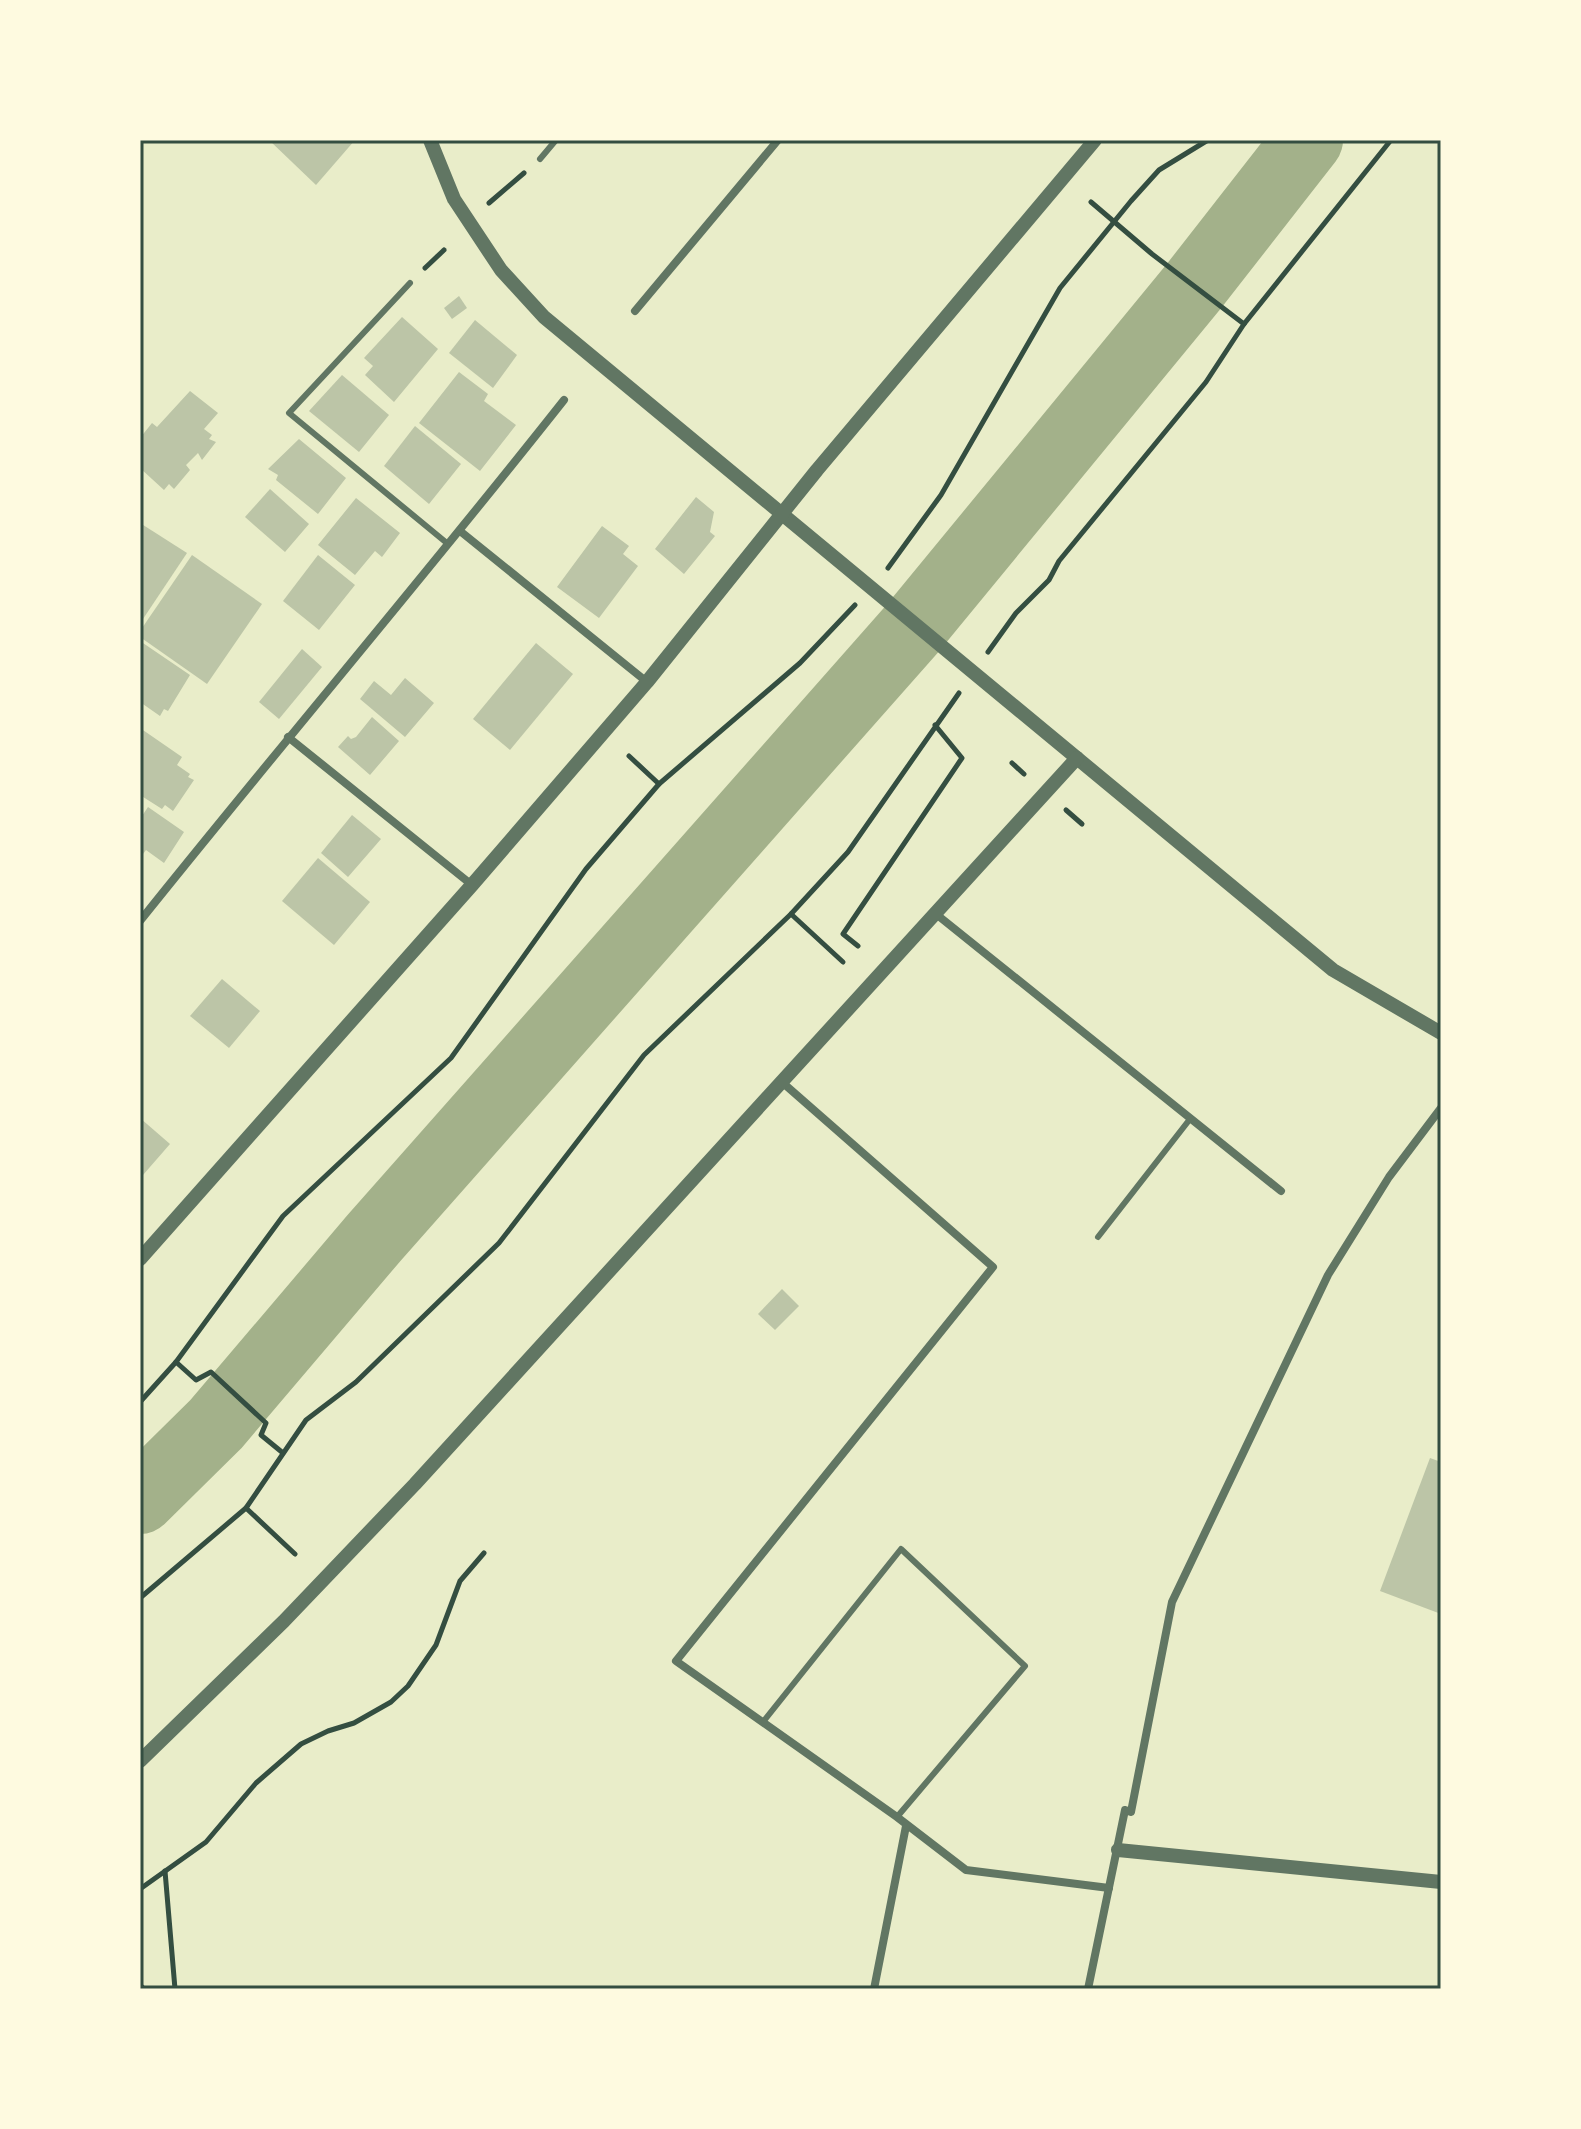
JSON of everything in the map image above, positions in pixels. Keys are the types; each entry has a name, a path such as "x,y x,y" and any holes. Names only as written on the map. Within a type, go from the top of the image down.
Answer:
{"street":[{"path":"430,140 454,199 501,270 544,317 1333,970 1441,1033"},
{"path":"635,311 778,140"},
{"path":"140,1259 472,885 647,682 781,514 1095,140"},
{"path":"140,921 564,400"},
{"path":"460,531 647,682"},
{"path":"288,737 472,885"},
{"path":"140,1761 284,1621 415,1484 1077,758"},
{"path":"936,914 1281,1191"},
{"path":"783,1083 993,1267 676,1661 897,1817 966,1870 1109,1888"},
{"path":"1088,1989 1125,1810 1131,1812 1172,1602 1328,1275 1389,1177 1441,1108"},
{"path":"874,1989 906,1826"},
{"path":"1118,1850 1441,1882"}],"lane":[{"path":"540,159 556,140"},
{"path":"410,283 289,413 448,544"},
{"path":"1098,1237 1190,1119"},
{"path":"763,1722 901,1549 1025,1666 897,1817"}],"path":[{"path":"879,580 941,495 1060,288 1159,170 1208,140"},
{"path":"980,663 1016,613 1049,580 1059,561 1206,382 1244,324 1391,140"},
{"path":"489,204 540,159"},
{"path":"1091,202 1152,254 1244,324"},
{"path":"140,1402 176,1362 283,1216 464,1044 586,869 659,784 800,663 859,601"},
{"path":"140,1598 246,1508 306,1420 356,1382 499,1243 644,1055 791,914 848,852 962,688"},
{"path":"858,946 843,934 962,758 935,725"},
{"path":"629,756 659,784"},
{"path":"1012,763 1024,774"},
{"path":"1066,810 1082,824"},
{"path":"791,914 843,962"},
{"path":"176,1362 196,1380 211,1372 266,1423 261,1435 283,1453"},
{"path":"246,1508 295,1554"},
{"path":"140,1889 206,1842 256,1783 301,1744 354,1723 391,1702 408,1686 436,1645 460,1581 484,1553"},
{"path":"165,1871 175,1989"}],"building":[{"path":"269,140 355,140 316,185"},
{"path":"459,296 467,308 452,319 444,308"},
{"path":"402,317 438,349 394,402 365,375 373,366 364,358"},
{"path":"475,320 517,355 493,388 449,353"},
{"path":"459,372 488,394 484,401 516,425 480,471 419,423"},
{"path":"342,375 389,415 359,452 309,411"},
{"path":"190,391 218,413 204,429 212,435 209,439 216,442 202,460 198,453 186,465 190,470 174,489 169,484 164,490 140,468 140,450 143,447 140,438 152,423 157,427"},
{"path":"415,426 461,464 429,504 384,466"},
{"path":"299,439 346,478 318,514 276,480 278,475 268,469"},
{"path":"270,489 309,524 285,552 245,517"},
{"path":"696,497 714,512 710,532 715,536 684,574 655,549"},
{"path":"356,498 400,533 382,557 375,551 355,575 318,545"},
{"path":"140,523 187,553 143,619 140,617"},
{"path":"602,526 629,546 623,554 638,566 599,618 557,587"},
{"path":"192,555 262,604 207,684 140,637 140,631"},
{"path":"318,555 355,585 319,630 283,601"},
{"path":"140,641 190,675 168,711 164,709 160,716 140,702"},
{"path":"536,643 573,674 510,750 473,719"},
{"path":"302,649 322,667 279,719 259,702"},
{"path":"405,678 434,703 405,737 360,699 374,681 391,695"},
{"path":"372,717 399,741 370,775 338,747 348,736 351,739 356,737"},
{"path":"140,728 182,757 177,765 194,780 173,811 165,805 162,809 140,795"},
{"path":"148,807 184,832 164,863 146,850 140,858 140,819"},
{"path":"352,815 381,839 348,877 321,853"},
{"path":"318,858 370,902 334,945 282,901"},
{"path":"222,979 260,1011 229,1048 190,1016"},
{"path":"140,1118 170,1144 143,1175 140,1173"},
{"path":"782,1289 799,1306 775,1330 758,1314"},
{"path":"1430,1458 1441,1462 1441,1614 1380,1591"}],"waterway":[{"path":"140,1499 216,1424 374,1238 912,629 1194,286 1308,140"}]}
